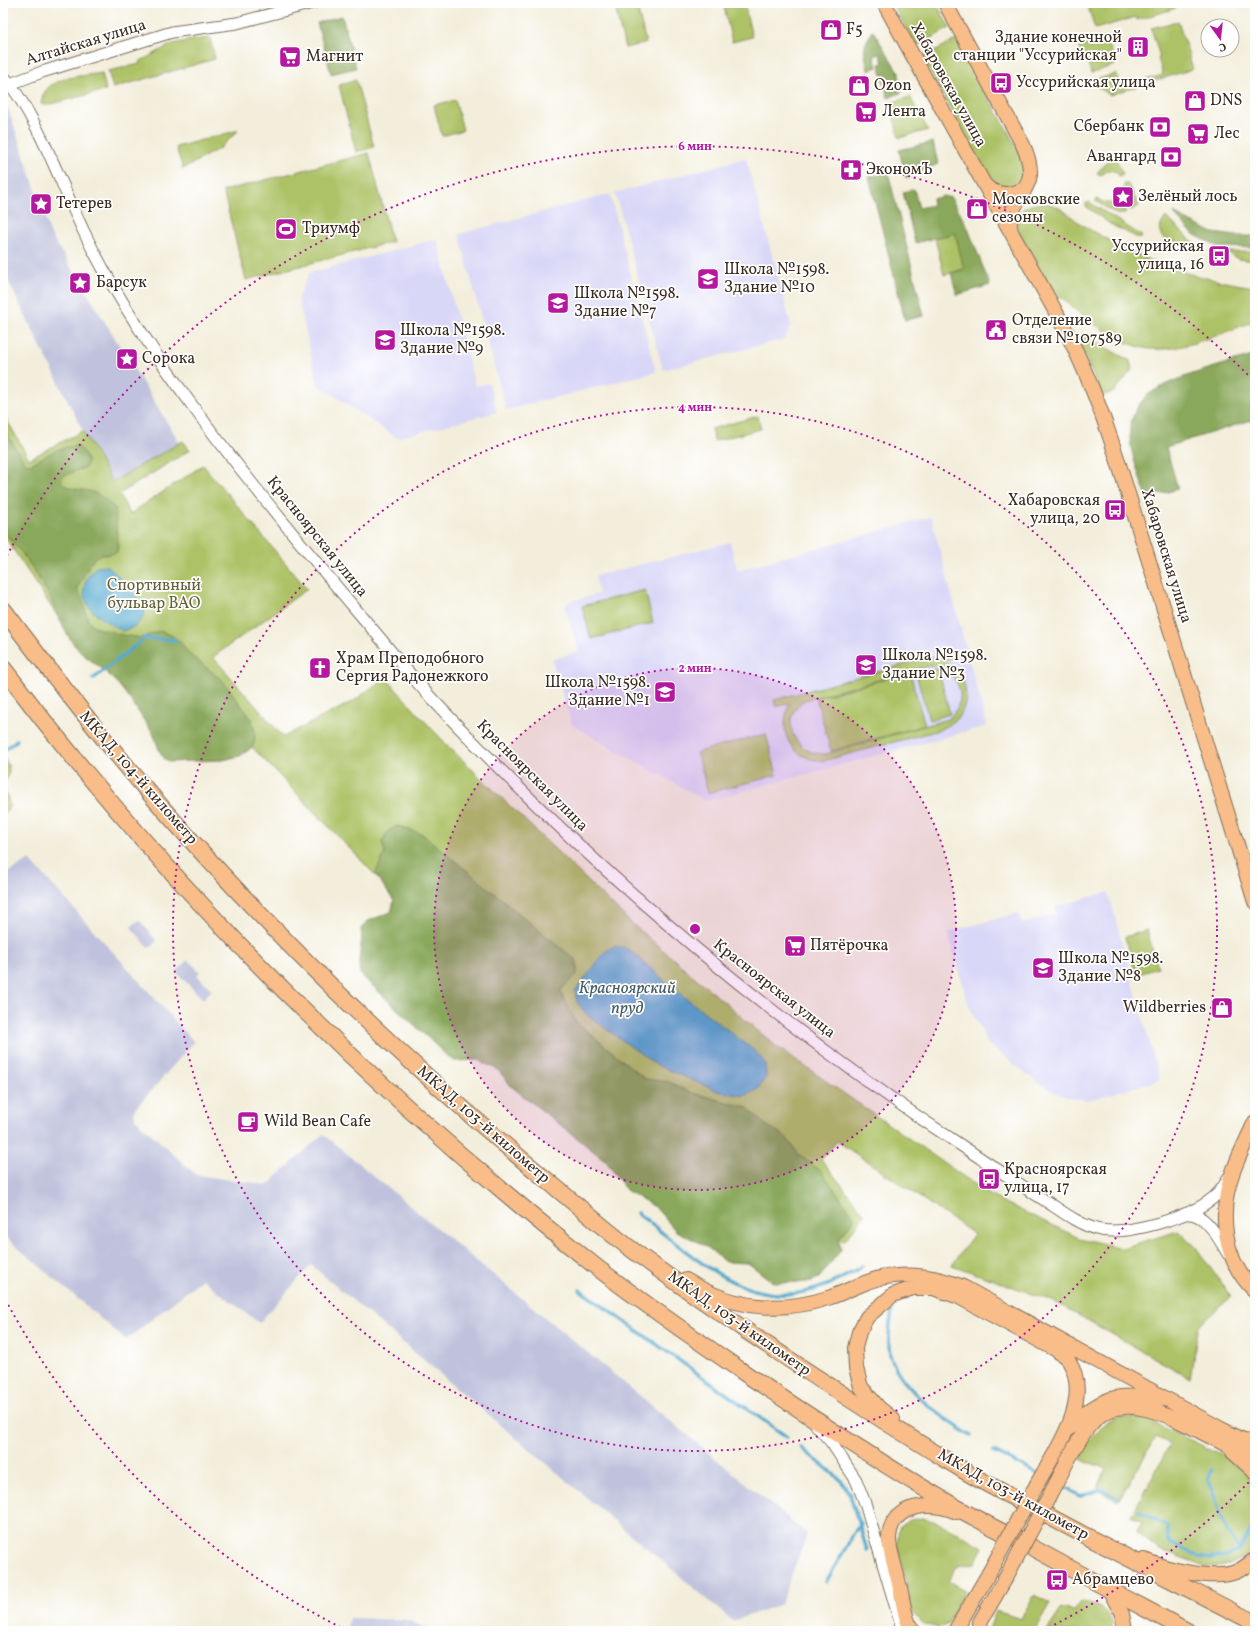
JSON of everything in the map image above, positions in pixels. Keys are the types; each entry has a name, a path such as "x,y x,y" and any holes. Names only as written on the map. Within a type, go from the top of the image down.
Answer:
{"highway":[{"name":"МКАД, 104-й километр","path":"3,609 74,702 145,788 283,939"},
{"path":"3,668 46,724 118,812 257,964 318,1026 489,1179 586,1259 689,1335 803,1412 945,1501 1187,1631"},
{"name":"МКАД, 103-й километр","path":"283,939 373,1028 513,1152 619,1240 710,1305 790,1361 963,1470 1065,1525 1255,1623"}],"main road":[{"name":"Хабаровская улица","path":"884,3 952,128 1043,287 1069,338 1105,423 1255,902"},
{"name":"Хабаровская улица","path":"945,3 1023,145 1030,165 1028,182 1010,216 1012,234"},
{"name":"Хабаровская улица","path":"984,183 996,194 1006,195 1024,189"},
{"path":"1255,1122 1234,1170 1228,1189 1225,1224 1226,1237 1232,1260 1242,1277 1255,1291"},
{"path":"619,1240 703,1291 728,1301 751,1306 798,1306 829,1298 884,1277 911,1275 939,1279 963,1287 1221,1429"},
{"path":"955,1631 989,1573 1065,1433 1075,1407 1077,1390 1076,1378 1068,1360 1055,1349 959,1297 933,1288 913,1288 893,1295 867,1318 859,1332 855,1348 856,1368 861,1387 879,1408 963,1470"},
{"path":"1065,1433 1085,1412 1099,1403 1118,1397 1137,1396 1159,1400 1255,1443"},
{"path":"978,1628 1052,1491 1090,1425 1101,1414 1115,1408 1135,1406 1152,1410 1172,1418 1223,1444 1255,1456"},
{"path":"1223,1444 1255,1472"},
{"path":"913,1631 907,1618 889,1538 891,1525 899,1514 911,1508 931,1505 948,1508 985,1523"},
{"path":"1065,1525 1155,1565 1189,1574 1216,1575 1236,1572 1255,1559"},
{"path":"1109,1589 1122,1614 1125,1631"}],"street":[{"name":"Алтайская улица","path":"10,84 42,72 172,32 237,23 313,3"},
{"name":"Красноярская улица","path":"3,75 21,100 38,132 84,231 118,295 198,413 292,534 430,697 512,781 639,900 824,1050 925,1123 1070,1216 1100,1230 1113,1232 1139,1229 1180,1215 1208,1202 1225,1185 1234,1170"},
{"path":"1180,1215 1196,1215 1202,1218 1209,1225 1232,1260"},
{"path":"803,1412 832,1442 856,1480 865,1503 900,1622 901,1631"},
{"path":"958,1631 966,1614"}],"shaded area":[{"path":"8,108 51,235 180,443 112,482 83,431 3,271 3,110"},
{"name":"Школа №1598. Здание №10","path":"746,158 791,325 785,339 663,370 615,193"},
{"name":"Школа №1598. Здание №7","path":"610,194 656,372 506,410 459,234"},
{"name":"Школа №1598. Здание №9","path":"437,239 475,386 489,383 497,412 397,438 318,385 298,299 309,273"},
{"path":"931,517 987,726 706,801 572,725 552,660 579,651 565,607 570,601 599,594 595,576 730,542 737,570"},
{"path":"30,860 194,1042 134,1110 135,1119 196,1175 268,1185 323,1134 807,1534 781,1604 733,1621 311,1265 259,1323 202,1279 126,1340 3,1235 3,875"},
{"name":"Школа №1598. Здание №8","path":"1108,892 1160,1080 1088,1100 1069,1098 1056,1093 1037,1082 988,1044 968,1004 948,932 1018,913 1022,924 1057,914 1055,907"},
{"path":"139,920 157,941 149,948 131,927"},
{"path":"188,960 200,972 197,975 212,990 203,999 176,972"},
{"path":"349,1618 409,1620 431,1631 346,1631"}],"green space":[{"path":"614,3 636,3 646,43 625,48"},
{"path":"723,3 744,3 752,37 732,42"},
{"path":"892,3 936,3 950,28 916,46"},
{"path":"1087,3 1104,3 1106,9 1121,5 1121,3 1171,3 1176,8 1137,20 1136,17 1095,29"},
{"path":"342,16 356,68 331,74 317,23"},
{"path":"1178,21 1193,69 1110,95 1095,85 1094,80 1117,74 1122,86 1163,75 1158,58 1160,57 1151,28"},
{"path":"873,31 899,73 901,93 888,98 879,64 883,63 880,54 874,56 877,67 868,70 865,58 864,49"},
{"path":"1107,37 1115,65 1091,73 1086,57 1080,52 1078,44"},
{"path":"210,38 215,59 113,88 108,71 140,64 139,62 172,44"},
{"path":"956,40 1023,158 1022,173 1017,183 1006,185 991,181 922,57"},
{"path":"102,73 106,90 47,105 41,104 43,95 48,87 55,83 64,79"},
{"path":"356,80 374,147 356,152 339,85"},
{"path":"910,97 928,130 899,138 890,103"},
{"path":"455,100 463,130 442,136 434,105"},
{"path":"239,130 220,148 183,169 176,147"},
{"path":"933,142 938,164 906,178 899,150"},
{"path":"369,153 392,242 246,280 223,191"},
{"path":"1112,155 1114,155 1123,174 1119,176 1117,172 1109,170 1101,175 1097,173"},
{"path":"888,172 924,316 905,320 869,177"},
{"path":"1124,184 1128,184 1139,206 1131,210 1121,197 1124,194"},
{"path":"914,189 919,208 933,205 932,199 944,196 951,198 967,226 990,285 957,295 951,273 964,269 955,233 915,243 903,192"},
{"path":"1097,199 1107,203 1118,201 1126,212 1118,215 1095,201"},
{"path":"1089,202 1142,236 1140,239 1110,224 1084,205"},
{"path":"1039,203 1046,203 1059,208 1087,228 1135,254 1164,266 1202,277 1255,288 1255,321 1203,340 1162,349 1138,347 1109,333 1094,324 1066,302 1055,292 1044,278 1021,235 1017,221 1021,210"},
{"path":"1173,213 1213,233 1236,236 1255,236 1255,248 1218,247 1193,234"},
{"path":"1166,217 1199,248 1163,238 1160,230"},
{"path":"955,233 964,269 944,275 935,238"},
{"path":"1226,252 1255,252 1255,261 1238,259"},
{"path":"1080,335 1084,335 1130,361 1132,370 1114,392 1105,395 1101,393 1078,340"},
{"path":"1255,355 1255,419 1166,447 1178,489 1147,498 1135,463 1130,436 1131,423 1139,405 1149,394 1171,382"},
{"name":"Спортивный бульвар ВАО","path":"3,413 29,459 83,431 112,482 183,441 190,450 119,494 130,514 203,465 307,589 213,657 283,737 354,701 385,677 450,748 630,922 777,1047 993,1197 1079,1238 1122,1248 1178,1231 1195,1246 1231,1297 1199,1325 1190,1378 1055,1302 952,1265 974,1234 837,1141 821,1159 865,1215 844,1241 657,1143 412,913 248,743 58,617 3,534"},
{"path":"758,416 761,429 714,441 711,429"},
{"path":"3,428 25,463 31,464 58,449 78,446 83,451 88,462 86,467 63,476 61,482 70,488 97,494 115,508 118,546 117,552 96,556 77,588 88,620 97,628 122,635 141,638 159,631 171,635 181,642 188,653 222,680 252,720 255,732 254,744 250,749 240,756 223,760 168,762 161,754 151,730 124,692 107,673 82,654 75,646 67,633 51,599 37,576 21,552 3,531"},
{"path":"645,590 653,623 591,639 582,606"},
{"path":"954,651 955,657 943,661 953,666 962,677 966,698 965,705 958,717 939,730 823,761 808,758 794,749 786,735 785,727 785,719 790,703 776,707 774,700","holes":["936,664 944,669 956,682 960,696 959,704 955,712 948,719 826,754 815,753 806,749 793,735 791,726 792,717 796,708 805,700"]},
{"path":"938,668 950,714 929,720 916,674"},
{"path":"910,672 925,725 831,751 816,698"},
{"path":"766,734 777,775 708,793 697,752"},
{"path":"3,757 9,767 5,782 5,791 9,807 3,816"},
{"path":"398,826 422,834 577,961 577,974 560,991 576,1022 645,1079 669,1082 689,1092 748,1108 764,1124 785,1136 800,1156 821,1171 855,1218 839,1239 841,1250 819,1278 810,1282 774,1283 748,1263 725,1262 706,1246 676,1231 655,1207 626,1190 606,1161 512,1087 498,1070 478,1060 455,1061 445,1054 360,974 359,962 362,941 361,929 368,921 391,912 394,901 375,874 385,853 382,842 388,831"},
{"path":"1147,930 1158,968 1136,975 1125,937"},
{"path":"1124,1417 1146,1419 1220,1454 1245,1472 1255,1484 1255,1547 1246,1556 1229,1565 1208,1567 1158,1549 1136,1532 1142,1521 1131,1516 1170,1444 1156,1437 1118,1501 1097,1490 1106,1469 1080,1459 1090,1439 1107,1421"},
{"path":"922,1518 939,1523 983,1547 975,1563 958,1566 948,1581 965,1590 948,1624 939,1628 924,1624 913,1614 897,1542 899,1528 910,1520"},
{"path":"1034,1595 1050,1603 1034,1631 988,1631 996,1611 1021,1619"},
{"path":"1081,1602 1101,1607 1113,1623 1111,1631 1047,1631 1062,1608 1073,1612"}],"water":[{"path":"108,566 125,583 146,608 139,623 123,631 100,618 88,605 85,598 84,590 88,577 96,567"},
{"name":"Красноярский пруд","path":"614,946 623,947 631,951 668,984 756,1052 765,1063 766,1077 757,1090 744,1096 720,1092 656,1065 586,1014 577,1002 575,991 606,951"}],"waterway":[{"path":"93,679 145,638 176,640"},
{"path":"3,751 17,740"},
{"path":"637,1213 691,1255 716,1272 742,1286 768,1293 797,1293 828,1285 862,1266"},
{"path":"580,1290 787,1437"},
{"path":"892,1309 889,1349 890,1355 898,1372 915,1393 926,1403 971,1436"},
{"path":"800,1447 841,1480 850,1495 867,1550"},
{"path":"994,1452 1040,1475"},
{"path":"1212,1470 1208,1480 1227,1532 1240,1549"},
{"path":"1059,1485 1081,1496 1101,1489 1117,1498"},
{"path":"1138,1510 1167,1526 1168,1542 1199,1557 1210,1559 1226,1556 1240,1549 1255,1523"},
{"path":"826,1582 860,1523"}],"place":[{"name":"F5","path":"831,30"},
{"name":"Здание конечной станции \"Уссурийская\"","path":"1138,47"},
{"name":"Магнит","path":"290,57"},
{"name":"Уссурийская улица","path":"1001,83"},
{"name":"Ozon","path":"859,86"},
{"name":"DNS","path":"1195,101"},
{"name":"Лента","path":"866,112"},
{"name":"Сбербанк","path":"1160,127"},
{"name":"Лес","path":"1198,134"},
{"name":"Авангард","path":"1171,157"},
{"name":"ЭкономЪ","path":"851,170"},
{"name":"Зелёный лось","path":"1123,197"},
{"name":"Тетерев","path":"41,204"},
{"name":"Московские сезоны","path":"977,209"},
{"name":"Триумф","path":"286,229"},
{"name":"Уссурийская улица, 16","path":"1219,256"},
{"name":"Школа №1598. Здание №10","path":"708,279"},
{"name":"Барсук","path":"80,283"},
{"name":"Школа №1598. Здание №7","path":"558,303"},
{"name":"Отделение связи №107589","path":"996,330"},
{"name":"Школа №1598. Здание №9","path":"385,340"},
{"name":"Сорока","path":"127,359"},
{"name":"Хабаровская улица, 20","path":"1115,510"},
{"name":"Школа №1598. Здание №3","path":"866,665"},
{"name":"Храм Преподобного Сергия Радонежкого","path":"320,668"},
{"name":"Школа №1598. Здание №1","path":"665,692"},
{"name":"Пятёрочка","path":"795,946"},
{"name":"Школа №1598. Здание №8","path":"1043,968"},
{"name":"Wildberries","path":"1222,1008"},
{"name":"Wild Bean Cafe","path":"248,1122"},
{"name":"Красноярская улица, 17","path":"989,1179"},
{"name":"Абрамцево","path":"1057,1580"}]}
